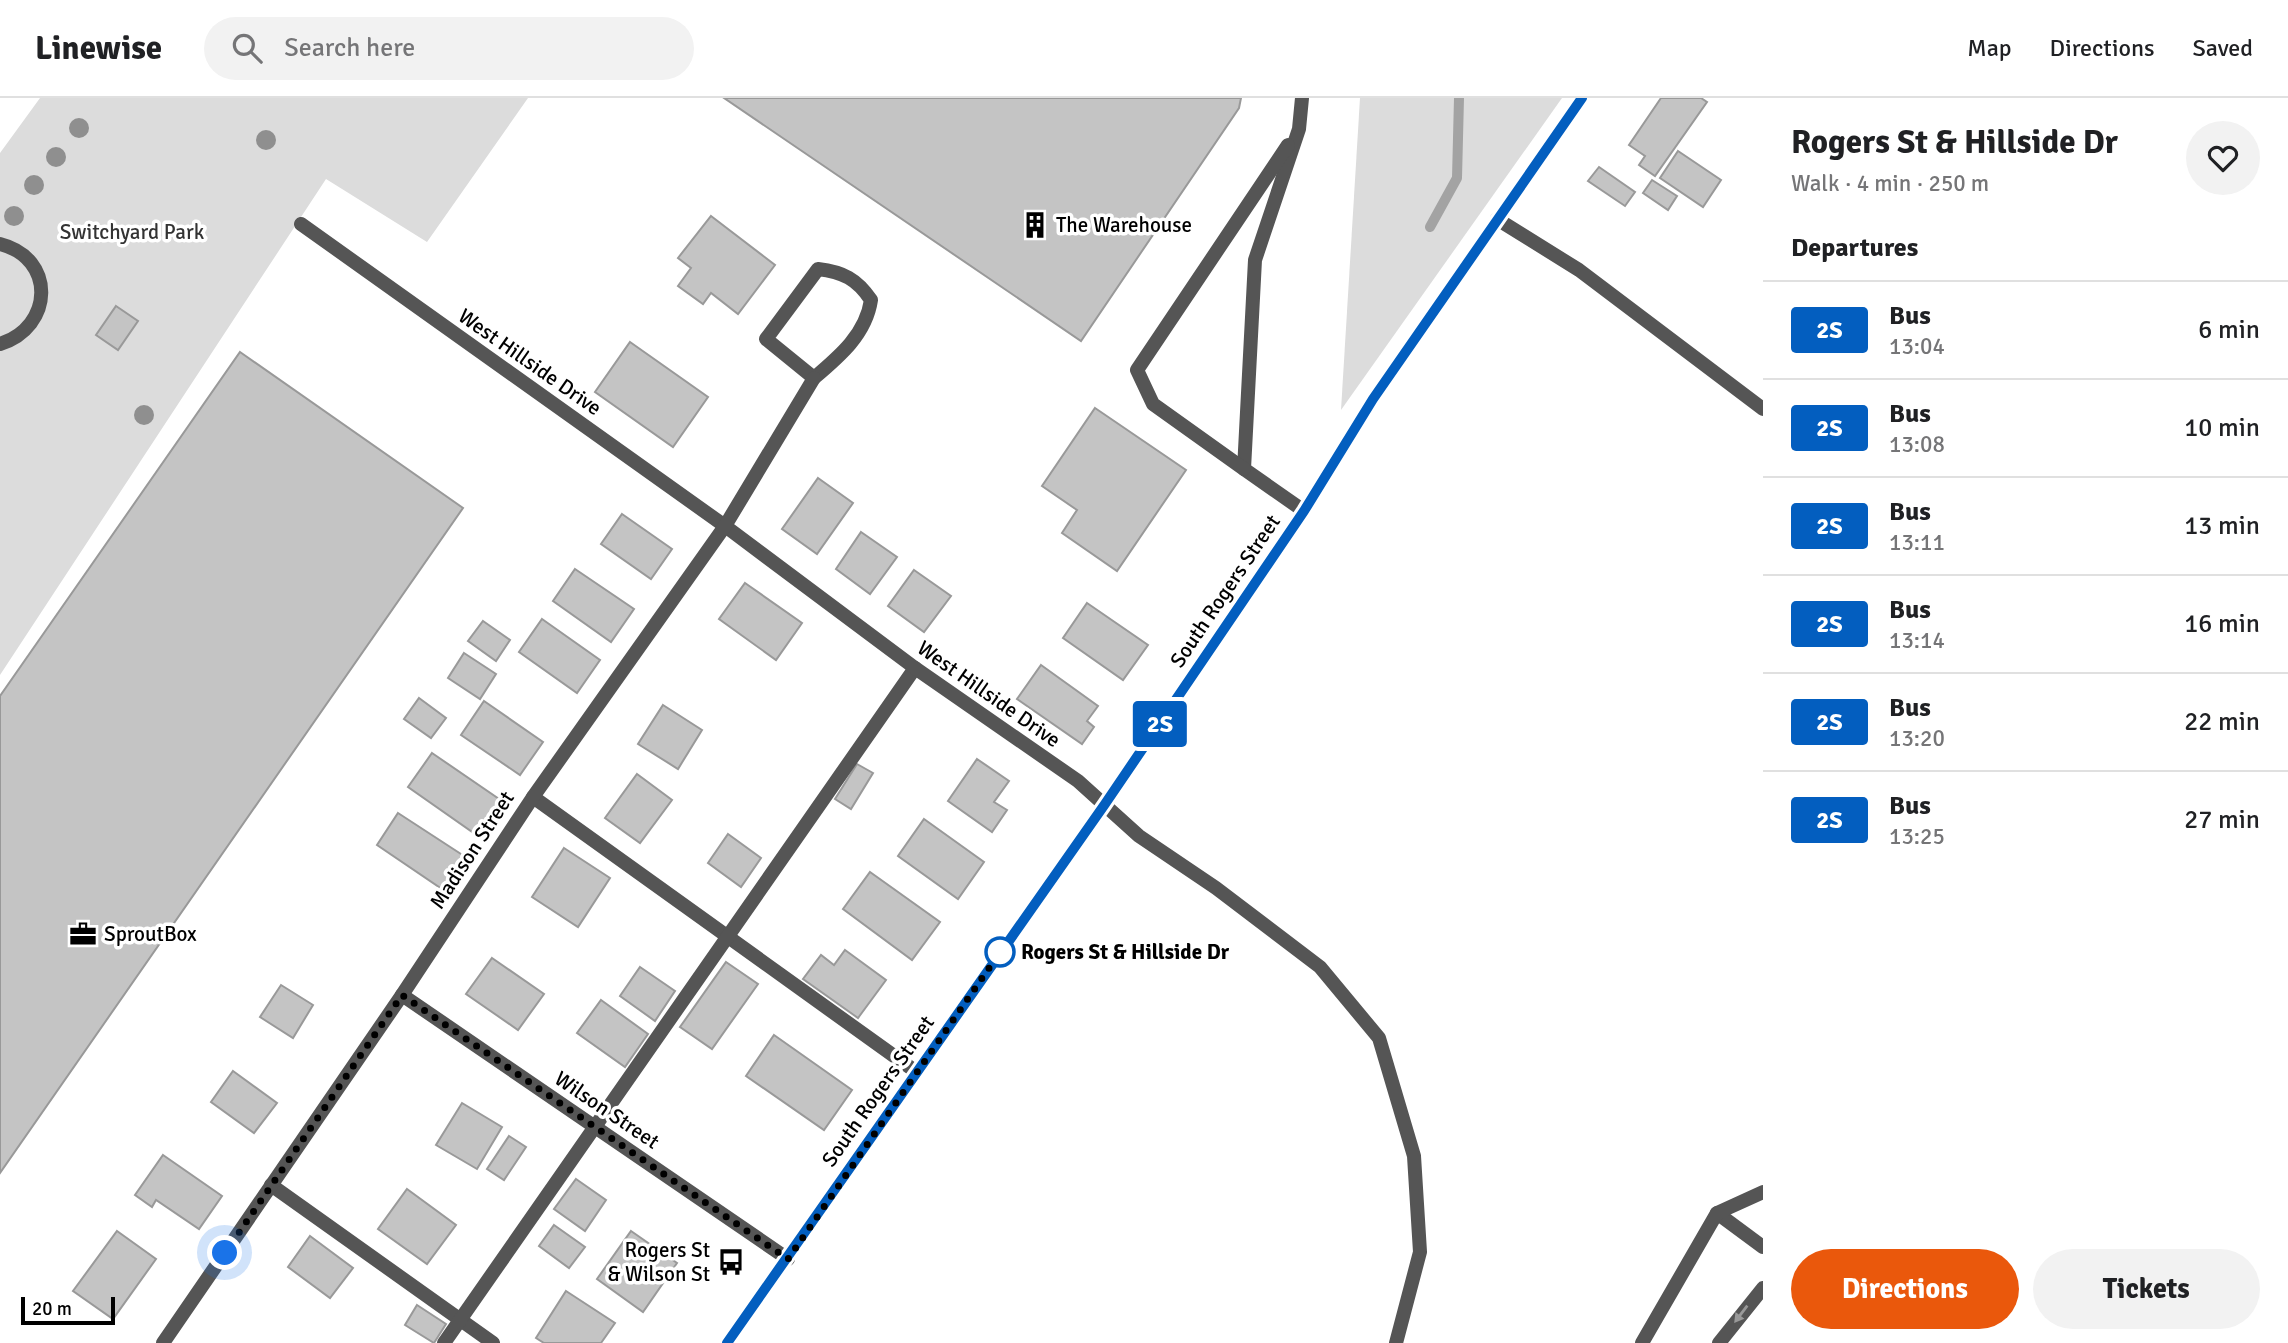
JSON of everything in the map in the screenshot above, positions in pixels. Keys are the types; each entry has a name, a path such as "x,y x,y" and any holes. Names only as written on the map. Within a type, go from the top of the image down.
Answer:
{"street":[{"path":"1244,469 1255,260 1299,129 1302,98"},
{"name":"South Rogers Street","path":"727,1343 1105,804 1304,511 1373,399 1582,98"},
{"path":"1299,129 1138,370 1153,404 1304,511"},
{"path":"1497,219 1579,270 1763,409"},
{"name":"West Hillside Drive","path":"300,224 725,526 915,668 1078,781 1139,836 1216,888 1320,967 1379,1038 1414,1156 1420,1252 1398,1342"},
{"path":"0,244 25,256 35,269 41,285 41,301 37,317 27,330 13,340 0,344"},
{"name":"Madison Street","path":"163,1343 402,995 533,797 725,526 814,378 844,352 869,318 871,300 860,283 838,271 818,269 766,339 814,378"},
{"path":"444,1343 915,668"},
{"path":"533,797 915,1072"},
{"name":"Wilson Street","path":"402,995 788,1259"},
{"path":"271,1185 493,1343"},
{"path":"1642,1343 1717,1213 1763,1192"},
{"path":"1717,1213 1763,1247"},
{"path":"1719,1343 1763,1288"}],"green space":[{"name":"Switchyard Park","path":"40,98 528,98 427,242 326,179 0,675 0,153"},
{"path":"1360,98 1562,98 1341,410"}],"building":[{"name":"The Warehouse","path":"724,98 1241,98 1239,108 1081,341"},
{"path":"1661,98 1701,98 1707,102 1655,176 1639,165 1645,156 1629,145"},
{"path":"1678,151 1721,180 1703,207 1660,178"},
{"path":"1599,167 1635,192 1625,206 1588,181"},
{"path":"1652,180 1677,196 1668,210 1643,193"},
{"path":"711,216 775,265 738,314 711,293 703,304 678,286 691,268 678,258"},
{"path":"116,306 138,321 118,350 96,335"},
{"path":"630,342 708,397 673,447 595,392"},
{"name":"SproutBox","path":"240,352 463,508 0,1173 0,696"},
{"path":"1095,408 1186,470 1117,571 1062,533 1077,510 1042,486"},
{"path":"818,478 853,503 817,554 782,529"},
{"path":"622,514 672,549 651,579 601,544"},
{"path":"861,532 897,557 870,594 836,569"},
{"path":"575,569 634,609 611,642 553,601"},
{"path":"914,570 951,596 924,632 888,606"},
{"path":"745,583 802,623 776,660 719,619"},
{"path":"1087,603 1148,645 1123,680 1063,638"},
{"path":"542,619 600,660 577,693 519,652"},
{"path":"483,621 510,640 496,661 468,641"},
{"path":"464,653 496,674 480,699 448,678"},
{"path":"1041,665 1098,706 1087,721 1094,727 1082,744 1017,699"},
{"path":"419,698 446,718 431,738 404,719"},
{"path":"484,701 543,742 520,775 461,735"},
{"path":"663,705 702,730 678,769 638,744"},
{"path":"432,753 502,801 478,836 408,787"},
{"path":"977,759 1009,781 994,802 1007,810 992,832 948,801"},
{"path":"857,764 873,773 851,809 835,799"},
{"path":"637,774 672,800 640,843 605,818"},
{"path":"398,813 464,856 442,889 377,845"},
{"path":"924,819 984,862 958,899 898,856"},
{"path":"728,834 761,858 741,887 708,863"},
{"path":"564,848 610,878 578,927 532,897"},
{"path":"870,872 940,922 912,960 843,909"},
{"path":"845,950 886,980 858,1018 803,979 821,955 834,965"},
{"path":"492,958 544,994 518,1030 466,994"},
{"path":"726,962 758,984 712,1049 680,1027"},
{"path":"640,967 675,991 655,1021 620,996"},
{"path":"281,985 313,1005 293,1038 260,1017"},
{"path":"601,1000 648,1034 625,1067 577,1033"},
{"path":"774,1035 852,1090 824,1130 746,1076"},
{"path":"233,1071 277,1103 254,1133 211,1102"},
{"path":"462,1103 502,1127 477,1169 436,1145"},
{"path":"509,1136 526,1147 504,1180 487,1169"},
{"path":"163,1155 222,1196 199,1229 156,1200 152,1207 135,1195"},
{"path":"576,1179 606,1200 585,1231 554,1209"},
{"path":"407,1189 456,1225 427,1264 378,1229"},
{"path":"554,1225 585,1247 569,1268 539,1246"},
{"path":"117,1231 156,1259 113,1319 73,1291"},
{"path":"631,1231 677,1263 643,1312 597,1279"},
{"path":"310,1236 353,1268 330,1298 288,1267"},
{"path":"566,1291 615,1323 601,1343 544,1343 536,1338"},
{"path":"417,1305 446,1324 434,1343 405,1325"}],"waterway":[{"path":"1430,227 1457,178 1459,98"}],"bus line":[{"name":"2S","path":"727,1343 1105,804 1304,511 1373,399 1582,98"}],"place":[{"name":"The Warehouse","path":"1035,225"},
{"name":"SproutBox","path":"83,934"},
{"name":"Rogers St & Hillside Dr","path":"1000,952"},
{"name":"Rogers St & Wilson St","path":"731,1262"}],"route":[{"path":"225,1253 402,995 788,1259 1005,945 1000,952"}]}
